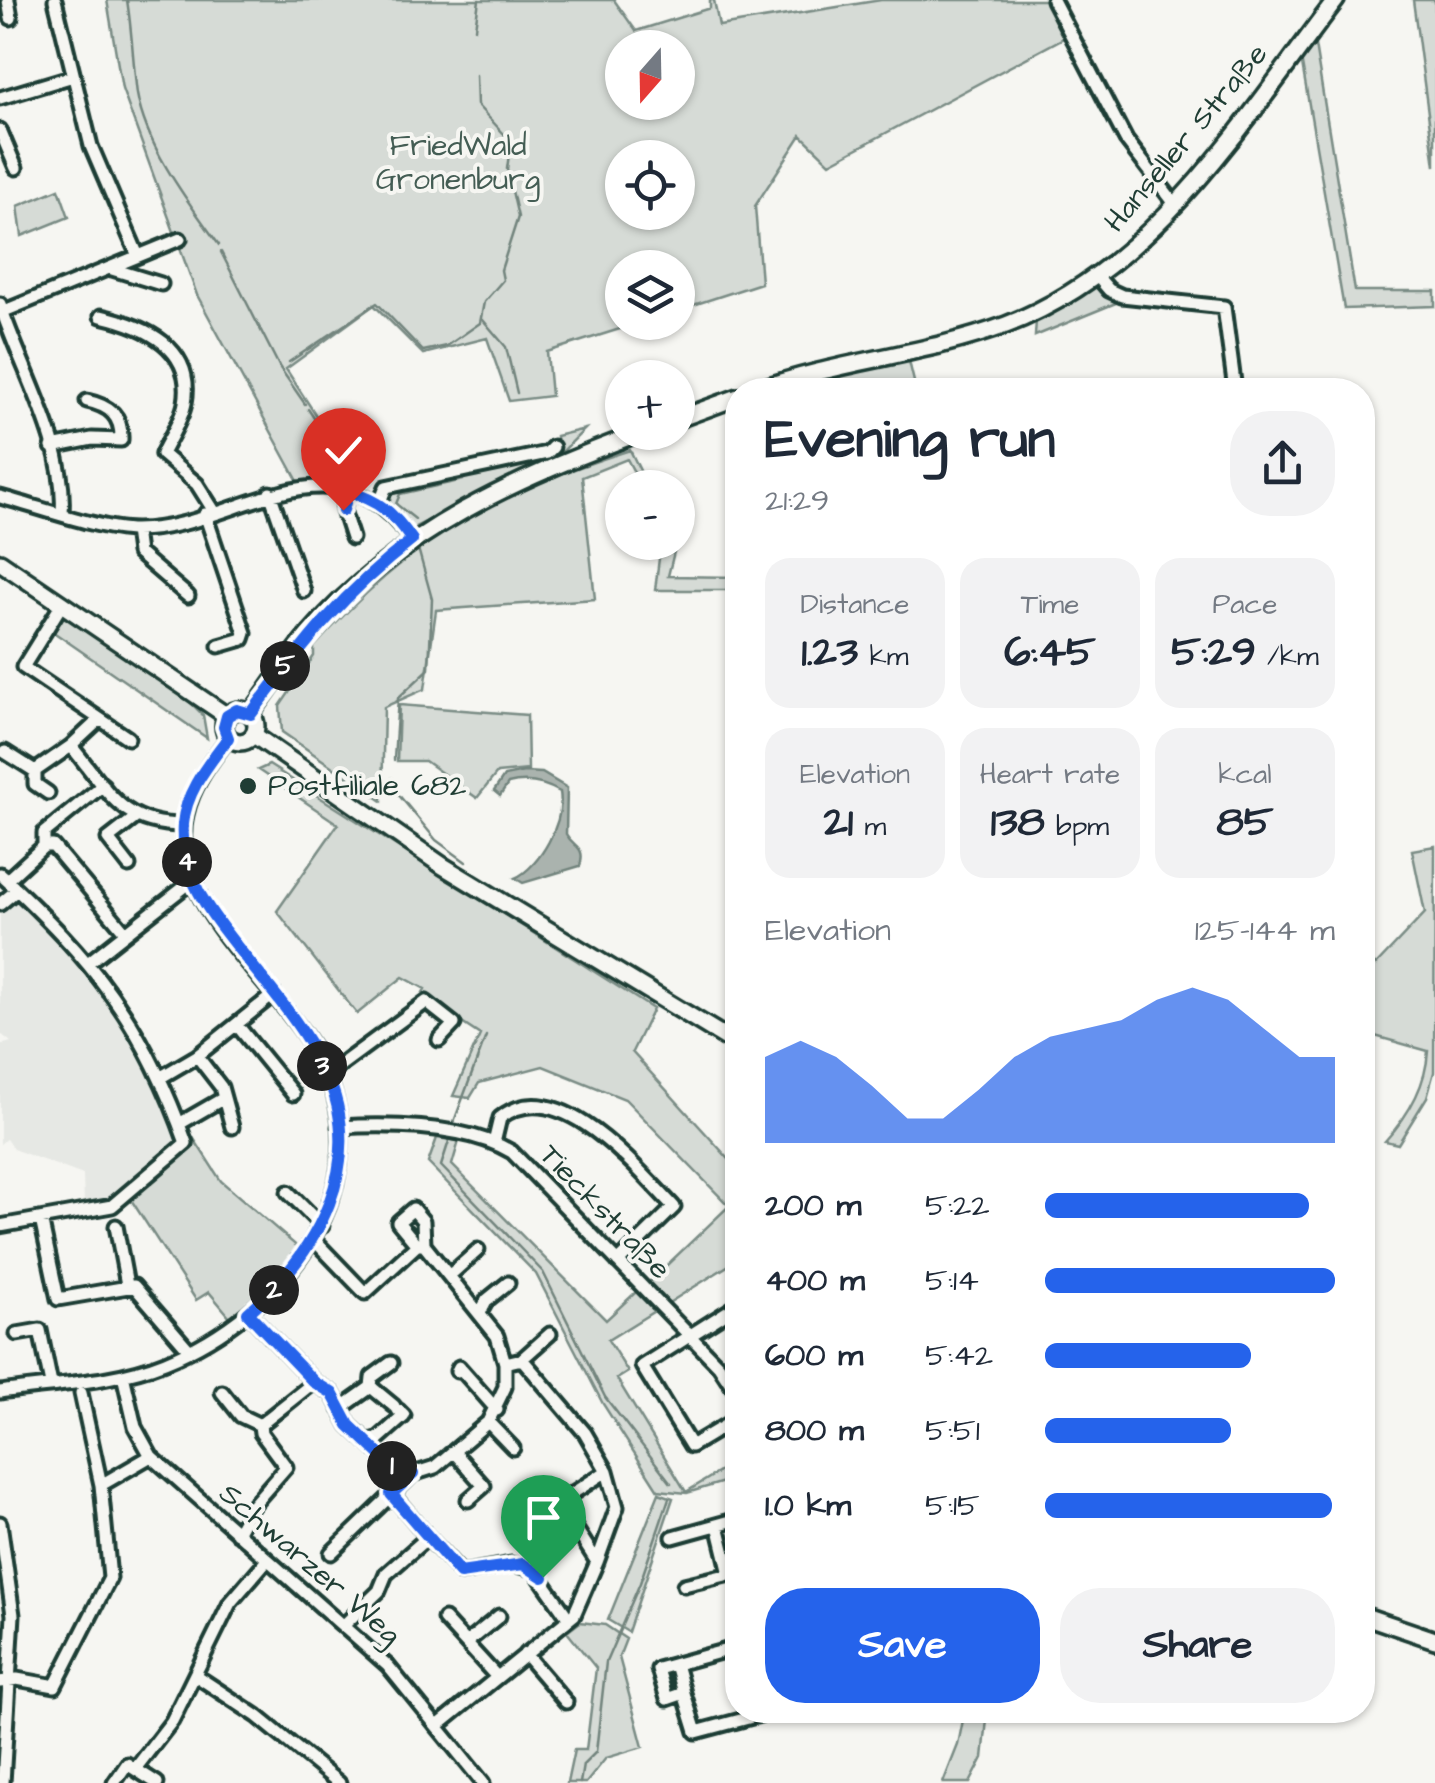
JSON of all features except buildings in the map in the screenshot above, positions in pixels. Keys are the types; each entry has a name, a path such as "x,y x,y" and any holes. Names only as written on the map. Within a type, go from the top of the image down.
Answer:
{"main road":[{"name":"Hanseller Straße","path":"794,378 1003,326 1098,276 1174,204 1336,0"},
{"path":"695,413 725,402"},
{"path":"251,714 310,632 350,591 412,540 497,490 605,447"},
{"path":"0,562 227,716"},
{"path":"237,710 251,714 256,722 254,735 244,742 228,738 224,727 227,716 237,710"},
{"path":"254,735 431,859 725,1037"},
{"path":"1375,1619 1435,1640"}],"street":[{"path":"8,0 11,18"},
{"path":"55,0 70,77 116,214 138,256"},
{"path":"1053,0 1126,140 1174,204"},
{"path":"0,98 70,77"},
{"path":"0,130 16,168"},
{"path":"62,513 64,488 52,447 1,308 180,239"},
{"path":"109,268 160,284"},
{"path":"1098,276 1122,296 1224,307 1234,378"},
{"path":"101,316 147,330 178,357 186,380 185,405 162,454 197,484 210,513 245,632 242,639 219,646"},
{"path":"52,447 92,439 121,440 122,424 116,414 88,402"},
{"path":"380,502 386,487 547,453 553,447"},
{"path":"0,497 136,530 298,486 348,492 380,502 412,540"},
{"path":"348,492 343,510 352,538"},
{"path":"270,494 304,591"},
{"path":"136,530 138,552 188,596"},
{"path":"62,604 23,667 128,738"},
{"path":"35,771 100,719"},
{"path":"0,1392 123,1376 190,1350 248,1313 287,1277 322,1226 339,1168 340,1127 327,1076 192,880 183,825 194,787 228,738"},
{"path":"71,746 135,818 183,825"},
{"path":"5,752 35,771"},
{"path":"35,771 36,784 48,793"},
{"path":"44,846 44,833 103,785"},
{"path":"129,866 108,839 135,818"},
{"path":"0,1226 112,1206 186,1142 162,1076 90,962 3,877 44,846 53,846 125,932"},
{"path":"90,962 192,880"},
{"path":"0,904 17,890"},
{"path":"162,1076 197,1056 274,994"},
{"path":"327,1076 426,1002 454,1024 440,1040"},
{"path":"237,1025 293,1094"},
{"path":"197,1056 224,1098 232,1128"},
{"path":"179,1124 224,1098"},
{"path":"494,1143 500,1118 533,1106 557,1112 605,1135 674,1207 618,1262"},
{"name":"Tieckstraße","path":"340,1127 432,1131 494,1143 522,1162 725,1376"},
{"path":"288,1192 322,1226"},
{"path":"41,1218 58,1299 134,1286 190,1350"},
{"path":"116,1226 127,1285"},
{"path":"314,1240 365,1293 420,1245 450,1275 497,1336 506,1363 505,1387 488,1422 435,1466 413,1474 331,1552"},
{"path":"450,1275 478,1250"},
{"path":"480,1313 487,1300 508,1283"},
{"path":"248,1313 314,1382 332,1393 340,1410 366,1442 392,1466 413,1474"},
{"path":"725,1313 642,1366 691,1446 725,1426"},
{"path":"17,1334 40,1330 51,1384"},
{"path":"506,1363 522,1359 550,1334"},
{"path":"440,1724 569,1619 617,1507 607,1471 586,1433 522,1359"},
{"path":"340,1410 371,1387 372,1377 391,1362"},
{"path":"456,1370 460,1367 497,1410"},
{"name":"Schwarzer Weg","path":"123,1376 135,1427 152,1456 344,1625 440,1724 482,1782"},
{"path":"260,1425 314,1382"},
{"path":"366,1442 379,1438 404,1416 371,1387"},
{"path":"222,1392 241,1416 260,1425"},
{"path":"6,1681 55,1686 110,1578 100,1485 81,1393"},
{"path":"488,1422 512,1448"},
{"path":"237,1533 252,1506 286,1467 261,1433 260,1425"},
{"path":"454,1452 484,1486 468,1500"},
{"path":"100,1485 152,1456"},
{"path":"596,1562 558,1502 607,1471"},
{"path":"391,1494 460,1573 484,1572 511,1564 534,1570 548,1584 569,1619"},
{"path":"674,1537 725,1523"},
{"path":"0,1524 12,1615 3,1783"},
{"path":"718,1525 725,1554"},
{"path":"344,1625 379,1590 386,1574 428,1536"},
{"path":"135,1770 172,1720 230,1603 267,1560"},
{"path":"684,1585 725,1575"},
{"path":"466,1643 499,1616"},
{"path":"444,1619 497,1677"},
{"path":"725,1651 658,1669 667,1698 684,1693 696,1732 730,1723"},
{"path":"525,1654 566,1702"},
{"path":"195,1675 257,1716 339,1783"},
{"path":"114,1783 127,1764 157,1783"}],"shaded area":[{"path":"542,773 567,788 566,834 580,851 581,859 580,866 523,883 515,878 542,854 555,829 561,804 560,792 534,782 508,784 500,796 494,791 504,776"},
{"path":"17,895 86,966 122,1016 157,1078 179,1140 108,1201 84,1205 83,1175 13,1149 6,1139 0,1144 0,1045 11,1042 1,1034 0,1023 0,908"}],"green space":[{"name":"FriedWald Gronenburg","path":"107,0 614,0 635,30 605,30 605,120 695,120 695,30 639,30 710,8 710,0 714,0 719,26 881,0 1050,0 1069,35 830,163 801,135 755,206 761,283 695,304 695,250 605,250 605,334 547,352 551,396 509,401 487,338 423,354 374,305 286,369 343,457 327,467 328,480 299,483 197,295 122,89"},
{"path":"1413,0 1435,0 1435,166"},
{"path":"1314,39 1355,291 1435,291 1435,306 1344,309 1301,58"},
{"path":"59,189 69,217 22,236 18,206"},
{"path":"1095,287 1128,298 1035,336 1036,320"},
{"path":"908,357 913,378 825,378"},
{"path":"585,429 561,453 411,529 387,499 392,492 557,452 556,436"},
{"path":"630,450 640,470 633,470 627,459 582,477 595,599 436,610 425,689 384,707 382,801 282,732 280,706 314,656 314,647 385,576 457,524 536,484"},
{"path":"659,560 672,560 668,576 725,577 725,590 655,590"},
{"path":"60,612 189,701 203,715 207,738 49,629"},
{"path":"399,705 527,715 528,770 497,773 477,798 425,761 397,761"},
{"path":"269,765 653,1009 632,1052 725,1155 725,1202 625,1099 543,1066 479,1083 470,1098 453,1096 480,1035 421,996 425,989 403,977 357,1014 277,911 338,824 258,770"},
{"path":"1435,846 1434,1072 1427,1097 1398,1144 1385,1141 1414,1099 1424,1076 1428,1051 1375,1036 1375,964 1425,913 1412,850"},
{"path":"185,1125 221,1181 300,1249 270,1283 230,1317 209,1292 196,1300 128,1195 185,1146"},
{"path":"437,1138 459,1141 452,1165 606,1320 637,1291 656,1310 608,1340 628,1372 617,1379 686,1492 725,1468 725,1482 687,1493 658,1490 603,1404 536,1274 428,1163"},
{"path":"725,1210 725,1268 667,1304 647,1284"},
{"path":"659,1493 673,1498 628,1632 608,1620"},
{"path":"580,1622 605,1625 626,1639 619,1657 643,1747 606,1758 586,1783 567,1783 574,1750 586,1750 596,1668 567,1632"},
{"path":"962,1723 987,1723 983,1758 970,1783 943,1783"}],"waterway":[{"path":"127,0 137,94 149,134 170,173 219,245"},
{"path":"475,28 479,0"},
{"path":"289,362 377,303 423,351 447,346 480,323 484,302 503,280 501,270 518,217 507,169 510,147 505,135 477,105 476,75"},
{"path":"221,252 280,368 305,404"},
{"path":"483,320 506,347 517,393"},
{"path":"308,409 337,453"},
{"path":"415,519 396,504 400,494 463,480"},
{"path":"394,760 398,698 429,669 432,599 419,552"},
{"path":"392,778 393,788 436,840 466,862"},
{"path":"452,1127 486,1036"},
{"path":"449,1141 441,1166 543,1272 605,1397 671,1483"},
{"path":"580,1783 583,1765 596,1752 606,1662 640,1583 669,1498"}],"place":[{"name":"Postfiliale 682","path":"248,786"}],"route":[{"path":"343,510 348,492 380,502 412,540 350,591 310,632 251,714 237,710 227,716 224,727 228,738 194,787 183,825 186,859 201,897 318,1056 338,1109 339,1168 322,1226 301,1261 248,1313 314,1382 332,1393 349,1425 392,1466 413,1474 391,1494 460,1573 523,1564 543,1577"}]}
